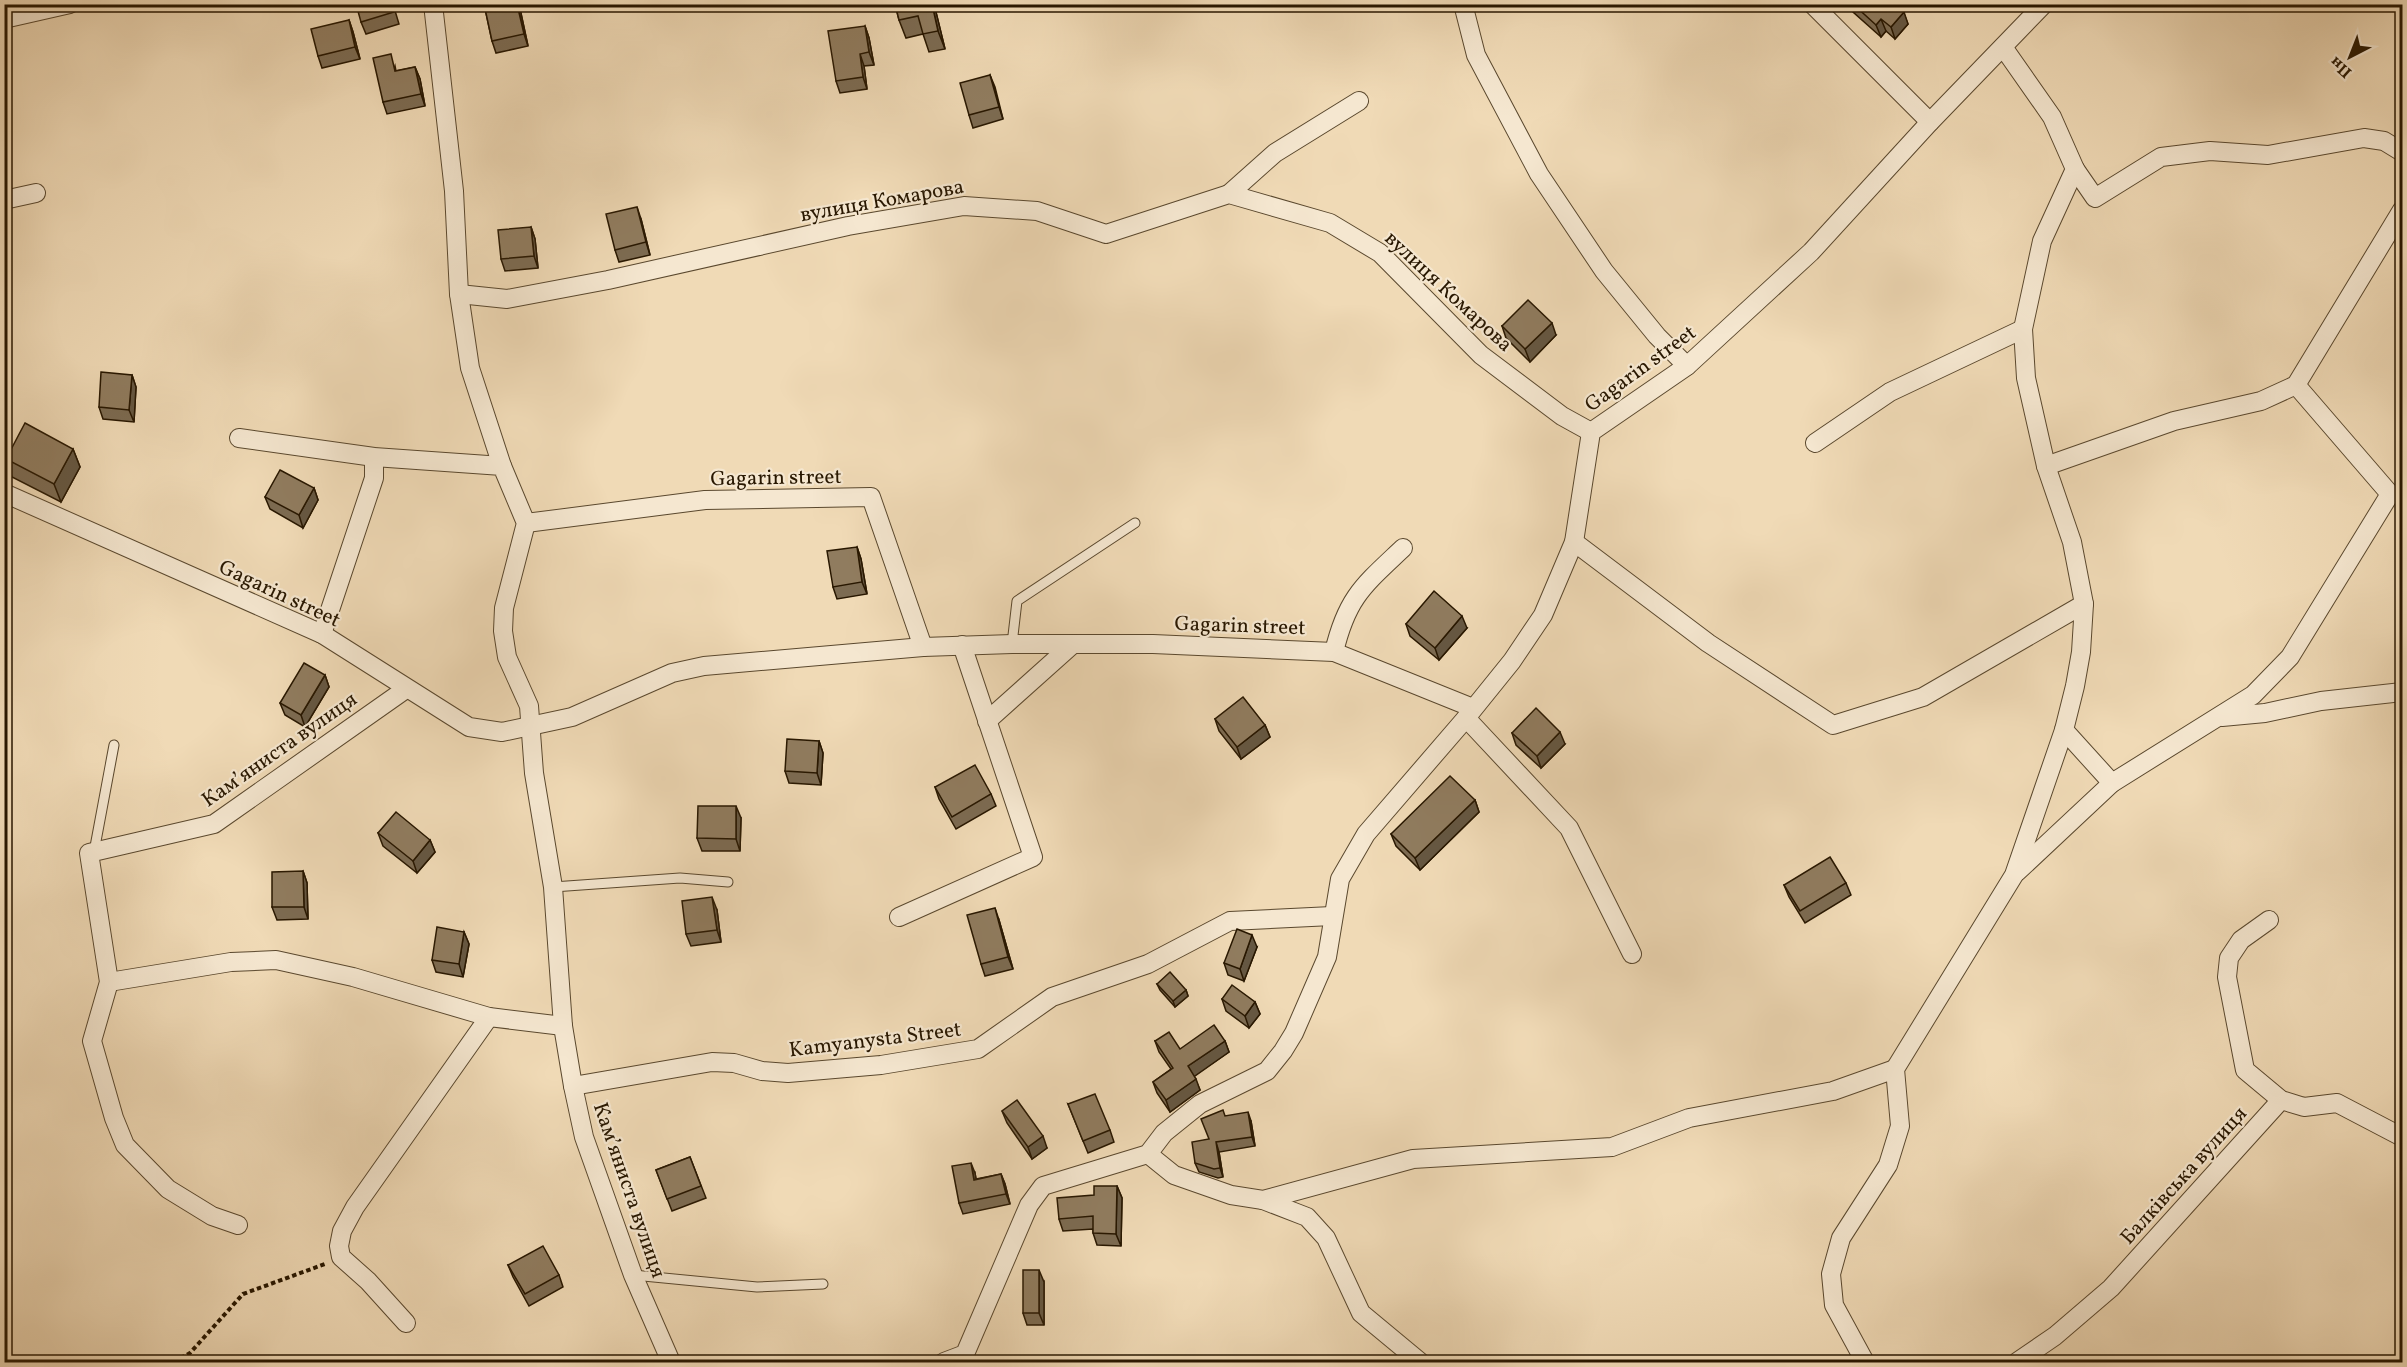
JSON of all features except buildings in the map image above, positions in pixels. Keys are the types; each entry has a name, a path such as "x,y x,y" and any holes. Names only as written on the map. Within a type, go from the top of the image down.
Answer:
{"street":[{"path":"4,19 70,4"},
{"path":"433,4 454,191 459,294 470,368 502,466 525,523 504,608 503,631 507,657 528,706 534,773 553,887"},
{"path":"1463,4 1476,55 1539,174 1604,271 1657,336 1687,366"},
{"path":"1812,4 1930,122"},
{"name":"Gagarin street","path":"4,493 322,634 469,727 502,732 572,717 672,673 704,666 923,647 1012,644 1334,652 1469,713 1512,661 1543,615 1574,542 1591,432 1687,366 1811,252 1930,122 2044,4"},
{"path":"2003,47 2052,117 2075,169 2095,198 2161,157 2210,151 2268,155 2364,138 2384,141 2403,152"},
{"path":"1229,194 1275,153 1359,101"},
{"path":"1864,1362 1834,1305 1831,1274 1841,1238 1888,1165 1900,1126 1895,1069 2014,875 2064,730 2081,652 2084,604 2072,542 2046,466 2026,378 2023,329 2042,241 2075,169"},
{"path":"4,200 36,193"},
{"name":"вулиця Комарова","path":"459,294 507,299 608,280 848,226 964,206 1037,211 1106,234 1229,194 1330,223 1380,253 1481,355 1562,416 1591,432"},
{"path":"2046,466 2174,421 2261,401 2296,385 2403,210"},
{"path":"1815,443 1890,392 2023,329"},
{"path":"2014,875 2112,783 2253,695 2290,657 2396,501 2296,385"},
{"path":"239,438 374,457 502,466"},
{"path":"322,634 374,478 374,457"},
{"name":"Gagarin street","path":"525,523 705,500 871,497 923,647"},
{"path":"1574,542 1708,643 1833,726 1923,697 2084,604"},
{"path":"1334,652 1340,626 1354,597 1403,548"},
{"path":"987,721 1073,644"},
{"path":"899,917 1033,856 962,645"},
{"name":"Камʼяниста вулиця","path":"94,852 214,824 406,689"},
{"path":"2220,717 2265,713 2321,701 2403,692"},
{"path":"944,1362 968,1358 1029,1205 1043,1186 1148,1154 1164,1133 1200,1104 1267,1071 1294,1034 1327,957 1332,916 1340,879 1366,834 1469,713 1569,828 1632,954"},
{"path":"2064,730 2112,783"},
{"path":"94,852 89,853 109,982 92,1041 102,1084 125,1145 168,1189 212,1216 238,1225"},
{"name":"Камʼяниста вулиця","path":"553,887 563,1026 584,1137 633,1275 671,1362"},
{"name":"Kamyanysta Street","path":"573,1086 712,1062 734,1063 762,1071 788,1073 880,1065 978,1049 1052,997 1148,964 1230,921 1332,916"},
{"path":"2269,920 2241,940 2229,958 2227,977 2245,1070 2281,1100 2304,1107 2337,1103 2403,1137"},
{"path":"109,982 231,962 276,960 353,977 489,1017 563,1026"},
{"path":"406,1323 368,1281 341,1257 339,1246 342,1231 355,1207 489,1017"},
{"path":"1263,1200 1413,1159 1612,1147 1689,1118 1833,1091 1895,1069"},
{"name":"Балківська вулиця","path":"2017,1362 2055,1336 2111,1288 2281,1100"},
{"path":"1148,1154 1174,1175 1231,1195 1263,1200 1307,1217 1326,1238 1361,1313 1420,1362"}],"lane":[{"path":"1012,644 1017,601 1135,523"},
{"path":"94,852 114,745"},
{"path":"553,887 680,878 728,882"},
{"path":"633,1275 757,1287 823,1284"}],"path":[{"path":"174,1362 190,1353 243,1294 341,1257"}]}
